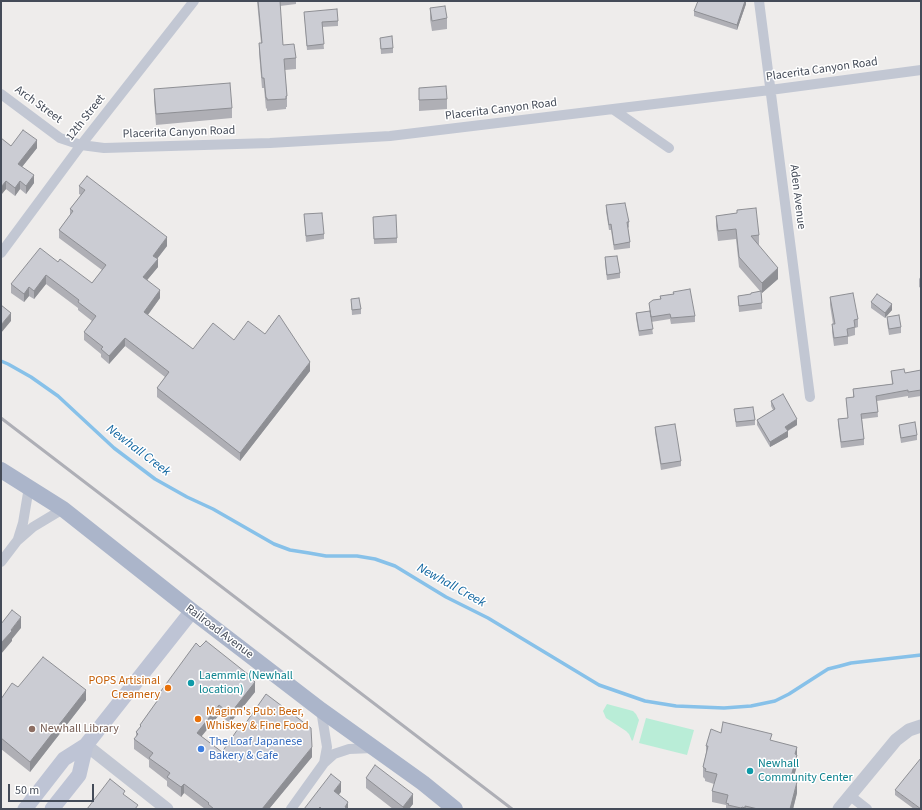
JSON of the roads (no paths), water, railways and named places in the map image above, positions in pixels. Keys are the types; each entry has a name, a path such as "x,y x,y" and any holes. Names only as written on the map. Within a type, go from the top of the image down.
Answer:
{"main road":[{"name":"Railroad Avenue","path":"1,470 63,509 192,612 321,710 423,783 455,809"},
{"path":"25,809 64,759 86,745 192,612"},
{"path":"52,809 79,775 86,745"}],"street":[{"name":"12th Street","path":"1,253 82,145 194,1"},
{"name":"Aden Avenue","path":"759,1 810,397"},
{"name":"Placerita Canyon Road","path":"82,145 112,148 270,143 390,136 614,110 921,70"},
{"name":"Arch Street","path":"1,94 60,138 82,145"},
{"path":"614,110 669,148"},
{"path":"17,541 24,523 29,487"},
{"path":"1,562 17,541 33,527 63,509"},
{"path":"321,710 327,747 324,763"},
{"path":"839,809 849,795 896,740 909,730 921,726"},
{"path":"86,745 167,809"},
{"path":"291,809 324,763 334,754 349,749 373,748"},
{"path":"849,795 867,809"}],"waterway":[{"name":"Newhall Creek","path":"1,361 31,377 58,396 114,448 155,479 187,497 213,509 274,544 290,550 326,556 357,556 375,559 395,566 446,597 488,618 599,685 645,701 676,706 724,708 751,706 775,701 789,694 828,669 851,663 921,655"}],"railway":[{"path":"1,418 512,809"}],"place":[{"name":"Laemmle (Newhall location)","path":"191,683"},
{"name":"POPS Artisinal Creamery","path":"168,688"},
{"name":"Maginn's Pub: Beer, Whiskey & Fine Food","path":"198,719"},
{"name":"Newhall Library","path":"32,729"},
{"name":"The Loaf Japanese Bakery & Cafe","path":"201,749"},
{"name":"Newhall Community Center","path":"750,771"}]}
